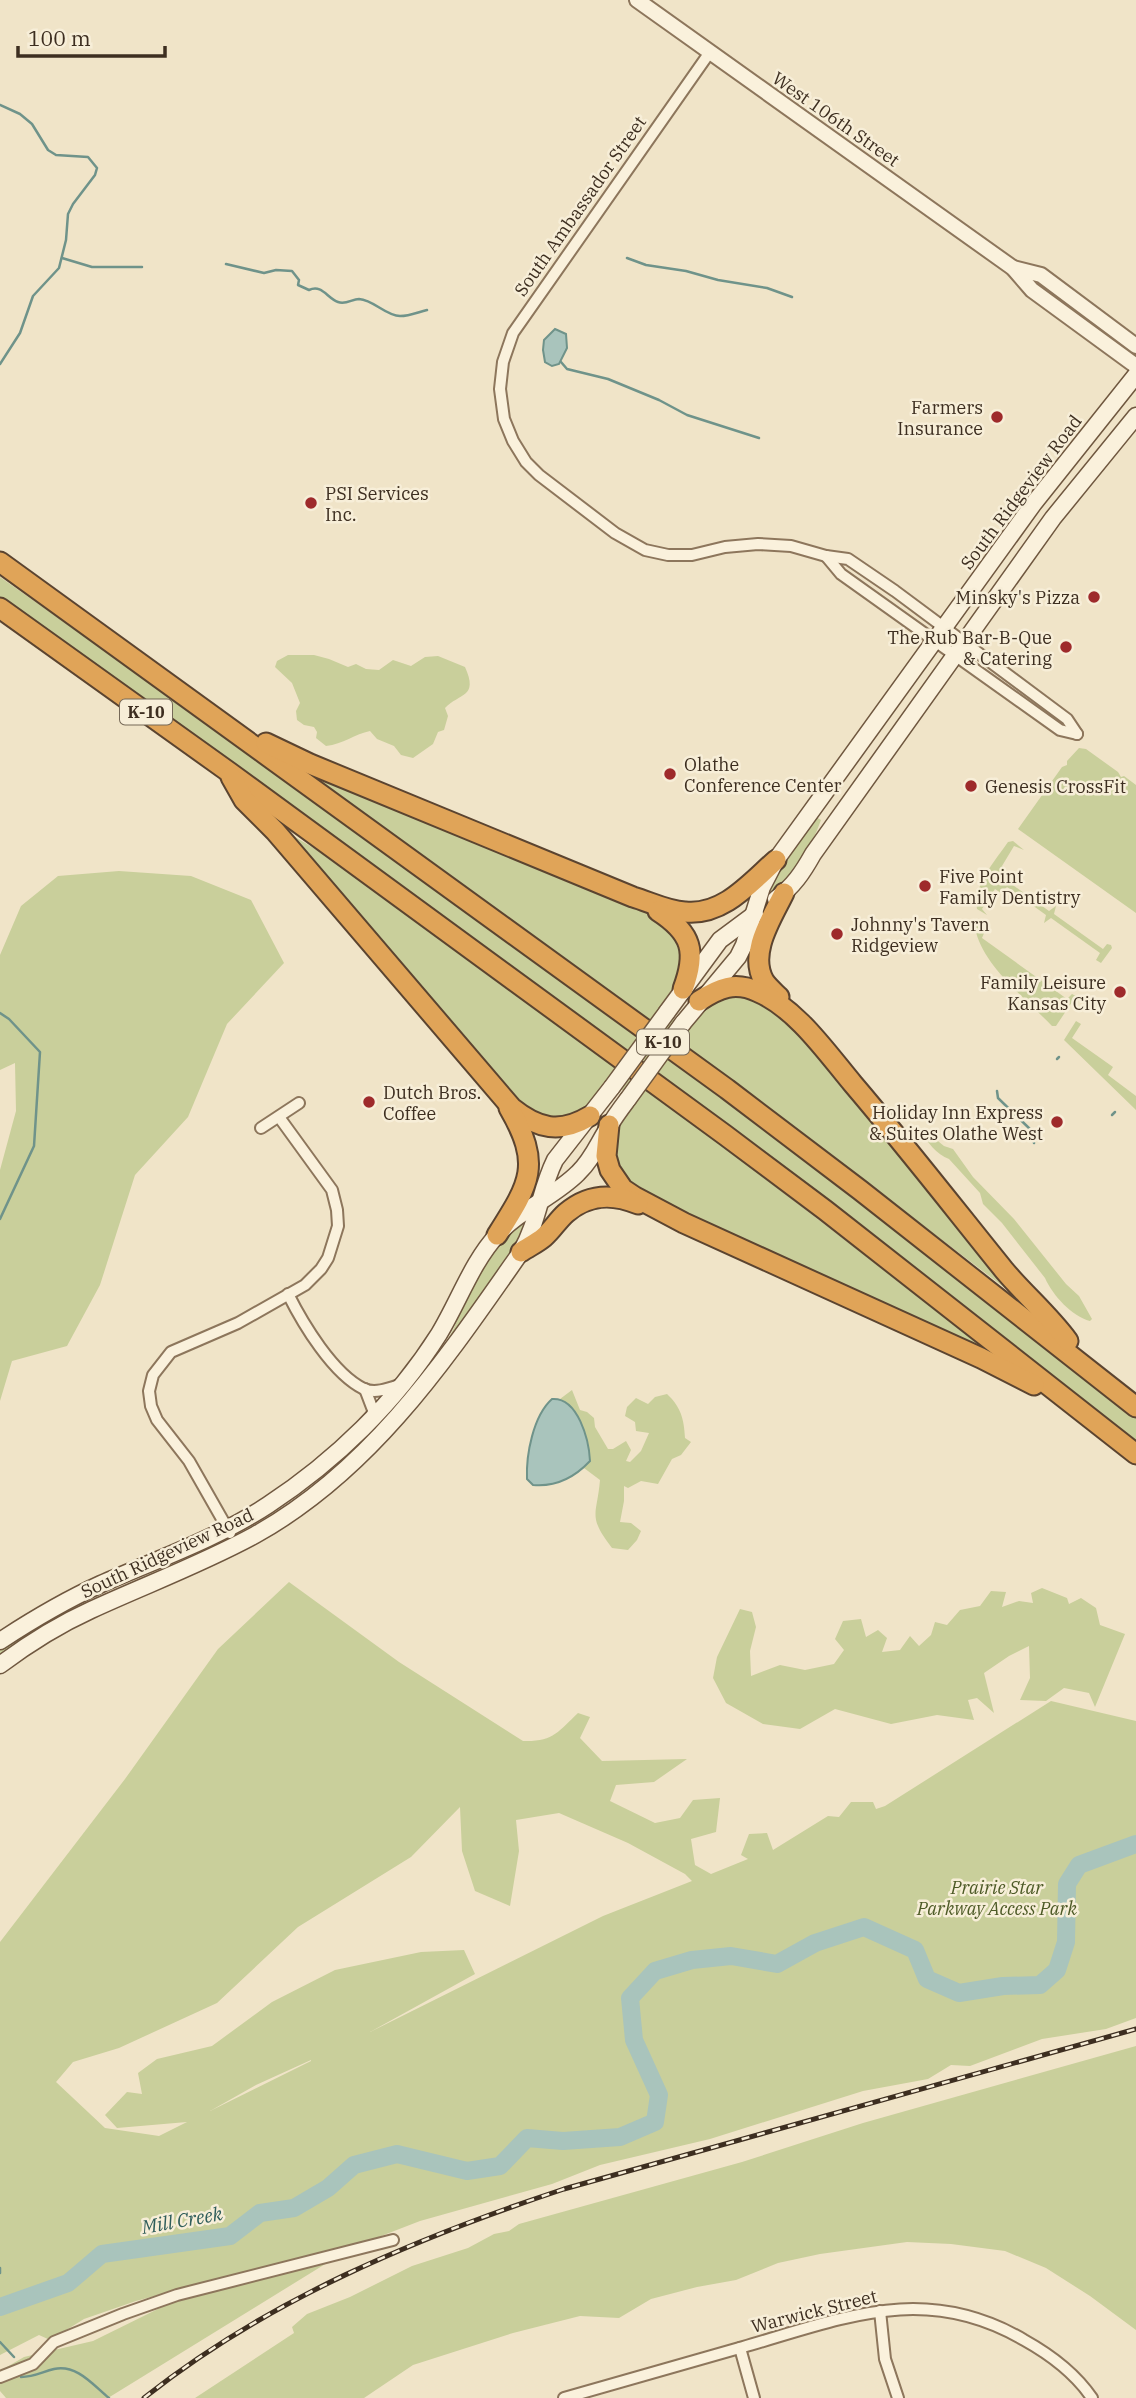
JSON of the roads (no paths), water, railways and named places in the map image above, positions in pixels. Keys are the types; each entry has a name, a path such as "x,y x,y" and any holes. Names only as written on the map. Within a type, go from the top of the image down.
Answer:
{"highway":[{"name":"K-10","path":"0,562 727,1089 1136,1407"},
{"name":"K-10","path":"0,608 229,772 747,1152 1136,1454"},
{"path":"233,729 310,764 633,897 684,912 707,911 733,898 776,860"},
{"path":"229,772 244,800 275,831 512,1108 536,1124 555,1127 577,1123 590,1116"},
{"path":"784,893 761,944 759,960 763,979 912,1153 1006,1272 1063,1334 1084,1365"},
{"path":"633,897 676,922 685,935 690,949 691,995 737,986 747,987 787,1010"},
{"path":"496,1091 520,1129 527,1146 529,1166 521,1197 498,1235"},
{"path":"609,1125 606,1156 616,1180 635,1196 684,1223"},
{"path":"521,1252 545,1236 565,1213 590,1199 601,1196 618,1197 684,1223 981,1358 1077,1408"}],"main road":[{"name":"South Ridgeview Road","path":"0,1665 53,1629 235,1545 295,1510 332,1482 394,1423 418,1395 521,1252 533,1230 555,1160 667,1012 725,975 738,957 762,887 776,860 1034,503 1136,375"},
{"name":"South Ridgeview Road","path":"0,1641 78,1595 229,1529 304,1479 341,1449 372,1418 402,1384 437,1336 476,1266 498,1235 516,1218 577,1175 587,1164 609,1125 683,1023 691,995 720,940 784,893 799,877 1054,518 1136,416"},
{"path":"389,1399 389,1412 394,1423"}],"street":[{"name":"West 106th Street","path":"637,0 1013,268 1032,290 1136,366"},
{"name":"South Ambassador Street","path":"710,52 520,320 508,346 500,389 508,430 526,462 547,482 636,546 657,553 680,556 758,544 791,546 826,556"},
{"name":"West 106th Street","path":"1013,268 1041,275 1136,346"},
{"path":"826,556 841,574 939,634 1067,719 1077,734 1060,730 939,634 870,573 848,559 826,556"},
{"path":"261,1128 299,1103"},
{"path":"235,1545 229,1529 189,1461 157,1420 150,1398 150,1383 159,1365 171,1352 220,1332 305,1285 321,1269 333,1247 338,1218 335,1201 326,1180 279,1117"},
{"path":"288,1294 324,1352 336,1366 365,1389 373,1410 372,1418"},
{"path":"365,1389 381,1391 402,1384"},
{"path":"0,2377 33,2364 54,2342 123,2314 189,2292 393,2241"},
{"name":"Warwick Street","path":"564,2398 858,2314 920,2308 938,2309 983,2319 1004,2328 1055,2359 1092,2398"},
{"path":"880,2311 885,2359 898,2398"},
{"path":"740,2348 754,2398"}],"water":[{"path":"555,329 566,334 567,348 559,364 552,366 545,362 543,350 544,340"},
{"path":"552,1399 561,1400 575,1412 584,1432 590,1461 564,1480 533,1485 527,1479 529,1448 535,1425"}],"waterway":[{"path":"0,105 20,114 32,124 48,150 56,155 88,157 97,168 68,214 66,240 59,268 33,296 20,333 0,364"},
{"path":"62,258 92,267 142,267"},
{"path":"627,258 646,265 767,288 792,297"},
{"path":"226,264 264,273 276,270 292,271 299,280 298,285 309,290 321,290 341,303 364,300 400,316 427,310"},
{"path":"561,362 567,369 608,379 687,415 759,438"},
{"path":"0,1013 40,1052 34,1146 0,1219"},
{"path":"997,1091 998,1098 1031,1130 1034,1143"},
{"path":"1112,1115 1115,1112"},
{"name":"Mill Creek","path":"0,2307 68,2283 102,2254 230,2236 260,2213 294,2208 328,2188 354,2165 397,2154 467,2171 500,2166 527,2138 563,2141 620,2137 655,2122 659,2095 634,2040 630,1998 655,1971 692,1960 731,1956 777,1964 815,1943 864,1927 915,1950 927,1979 959,1993 1003,1986 1040,1985 1057,1970 1066,1942 1067,1884 1079,1865 1136,1844"},
{"path":"0,2268 0,2273"},
{"path":"0,2342 14,2357"},
{"path":"21,2377 62,2368 84,2377 109,2398"}],"railway":[{"path":"144,2398 191,2363 292,2302 399,2251 509,2208 564,2189 1136,2029"}],"place":[{"name":"Farmers Insurance","path":"997,417"},
{"name":"PSI Services Inc.","path":"311,503"},
{"name":"Minsky's Pizza","path":"1094,597"},
{"name":"The Rub Bar-B-Que & Catering","path":"1066,647"},
{"name":"Olathe Conference Center","path":"670,774"},
{"name":"Genesis CrossFit","path":"971,786"},
{"name":"Five Point Family Dentistry","path":"925,886"},
{"name":"Johnny's Tavern Ridgeview","path":"837,934"},
{"name":"Family Leisure Kansas City","path":"1120,992"},
{"name":"Dutch Bros. Coffee","path":"369,1102"},
{"name":"Holiday Inn Express & Suites Olathe West","path":"1057,1122"}],"park label":[{"name":"Prairie Star Parkway Access Park","path":"997,1897"}]}
